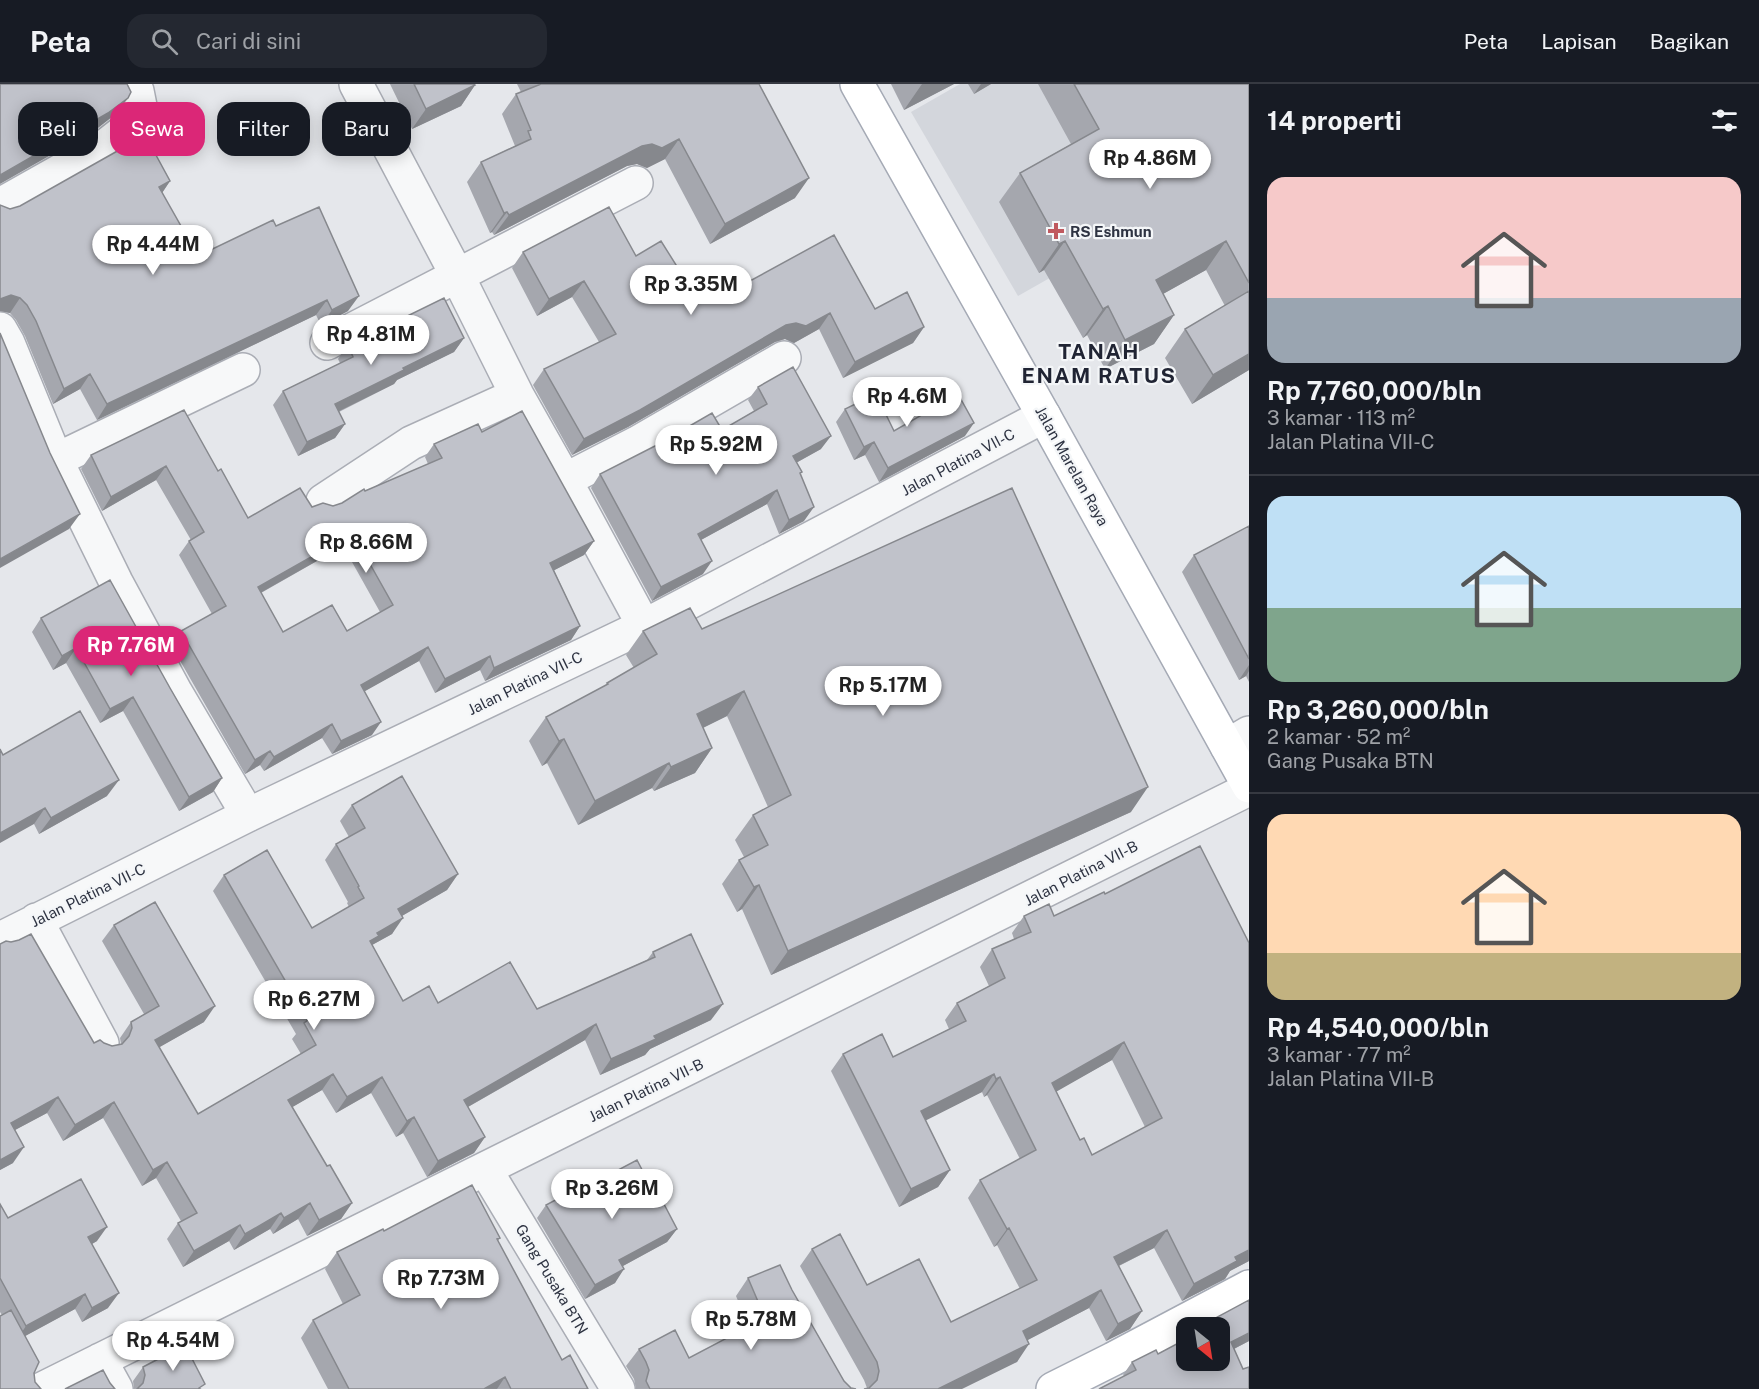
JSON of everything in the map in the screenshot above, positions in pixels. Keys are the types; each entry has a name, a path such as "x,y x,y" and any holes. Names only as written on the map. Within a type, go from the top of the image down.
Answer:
{"main road":[{"name":"Jalan Marelan Raya","path":"857,84 1044,416 1238,739 1249,788"},
{"path":"1053,1389 1249,1287"}],"street":[{"path":"0,205 108,144 131,126 141,111 137,91 133,84"},
{"path":"356,84 458,277 517,395 644,626"},
{"path":"327,343 636,183"},
{"path":"2,340 56,460 116,582 171,683 248,815"},
{"path":"565,480 637,443 784,358"},
{"path":"56,460 243,370"},
{"path":"323,501 411,443 517,395"},
{"name":"Jalan Platina VII-C","path":"0,939 248,815 644,626 1044,416"},
{"name":"Jalan Platina VII-B","path":"42,1389 1249,788"},
{"path":"36,921 102,1043"},
{"name":"Gang Pusaka BTN","path":"485,1169 618,1389"},
{"path":"100,1360 116,1389"}],"shaded area":[{"name":"RS Eshmun","path":"960,84 1249,84 1249,165 1018,296 911,112"}],"building":[{"path":"0,84 127,84 131,92 128,98 123,102 110,102 110,112 98,119 98,102 18,102 18,156 33,156 0,175"},
{"path":"414,84 474,84 475,85 426,109"},
{"path":"541,84 759,84 809,178 725,224 679,139 662,148 652,144 642,146 509,215 507,212 504,213 481,162 531,139 528,131 531,130 516,94"},
{"path":"1074,84 1249,84 1249,283 1226,241 1156,280 1174,315 1125,340 1108,306 1103,309 1065,241 1059,244 1020,173 1099,129"},
{"path":"110,155 156,156 170,181 159,187 198,256 273,220 276,226 319,207 359,296 332,310 327,300 107,404 90,374 64,389 27,305 20,298 11,295 0,299 0,205 10,209 20,206"},
{"path":"609,207 636,256 661,241 698,300 747,275 750,281 834,235 875,309 907,292 924,327 855,362 830,313 806,326 796,323 786,325 640,410 584,439 544,369 616,334 584,281 549,299 523,252"},
{"path":"1249,291 1249,354 1213,375 1185,329"},
{"path":"444,298 464,338 335,404 345,424 307,442 283,391 353,357 348,345"},
{"path":"0,333 50,453 80,514 0,559"},
{"path":"793,367 831,436 793,456 802,472 800,473 814,507 789,520 777,490 698,534 712,561 661,587 600,474 712,413 722,430 767,404 758,387"},
{"path":"876,394 894,431 958,394 974,423 888,468 874,442 864,447 845,409"},
{"path":"184,410 218,471 221,469 248,518 300,488 312,507 323,503 333,506 342,503 364,489 365,491 442,458 434,444 478,424 482,432 522,411 594,541 550,563 580,626 494,668 490,656 445,679 428,647 361,685 381,722 341,741 332,724 274,757 270,751 255,760 181,631 226,606 189,541 204,532 166,466 111,497 91,455","holes":["355,532 361,548 393,605 347,631 332,605 283,632 258,587"]},
{"path":"1012,488 1148,787 788,951 759,885 754,887 739,860 768,845 753,815 791,795 744,691 697,714 712,748 671,767 669,763 595,801 564,739 559,741 546,717 608,684 657,654 643,631 690,608 702,629"},
{"path":"1249,526 1249,659 1194,555"},
{"path":"110,580 222,778 189,797 133,697 110,709 76,648 62,656 41,618"},
{"path":"80,711 119,780 51,818 45,808 0,833 0,749 3,755"},
{"path":"402,776 458,874 398,909 403,918 377,933 379,936 370,941 403,1001 429,986 438,1003 510,962 537,1009 655,957 653,952 691,934 723,1004 654,1036 656,1039 611,1059 596,1024 464,1100 485,1137 438,1161 414,1117 407,1121 382,1077 347,1097 333,1074 288,1100 352,1203 319,1220 310,1203 284,1218 281,1213 245,1234 240,1225 194,1251 178,1223 197,1213 167,1162 153,1170 114,1102 75,1125 58,1097 11,1123 24,1147 0,1160 0,944 19,940 31,934 94,1043 100,1040 112,1046 122,1044 129,1036 132,1028 131,1022 159,1006 114,925 155,902 215,1006 155,1040 198,1114 316,1045 304,1023 308,1020 224,875 267,850 312,928 364,898 336,844 365,828 352,805"},
{"path":"1200,846 1249,943 1249,1250 1235,1257 1237,1261 1194,1284 1167,1230 1114,1257 1142,1311 1118,1324 1101,1290 1023,1331 1029,1344 938,1389 864,1389 869,1388 877,1380 879,1371 877,1362 812,1249 840,1234 867,1285 919,1259 951,1322 1037,1280 980,1180 1036,1150 1000,1077 996,1079 994,1074 921,1111 950,1170 911,1189 843,1054 882,1034 893,1057 966,1021 957,1003 1005,978 992,949 1031,932 1024,916 1049,904 1054,916 1104,892 1105,894","holes":["1124,1042 1162,1118 1092,1155 1084,1138 1080,1140 1052,1083"]},
{"path":"637,1160 651,1187 654,1185 677,1229 619,1260 624,1269 595,1285 546,1205 606,1173 607,1176"},
{"path":"81,1179 107,1227 88,1237 119,1293 92,1308 85,1294 26,1326 0,1278 0,1204 8,1218"},
{"path":"472,1185 500,1238 497,1239 562,1360 570,1355 588,1389 511,1389 505,1377 484,1389 349,1389 313,1320 360,1295 337,1252 383,1229 384,1231"},
{"path":"780,1265 844,1381 851,1388 856,1389 650,1389 646,1381 649,1370 639,1349 675,1330 689,1358 765,1318 748,1278"},
{"path":"1249,1300 1249,1333 1231,1342 1243,1369 1249,1367 1249,1389 1099,1389 1136,1370 1132,1362 1156,1350 1158,1354 1176,1344 1176,1371 1230,1371 1230,1317 1217,1317"},
{"path":"11,1310 39,1362 34,1373 35,1382 41,1389 0,1389 0,1316"},
{"path":"185,1345 205,1384 200,1389 137,1389 143,1383 145,1375 143,1367"},
{"path":"103,1370 115,1389 65,1389"}],"place":[{"name":"RS Eshmun","path":"1056,231"}],"district":[{"name":"TANAH ENAM RATUS","path":"1099,363"}]}
